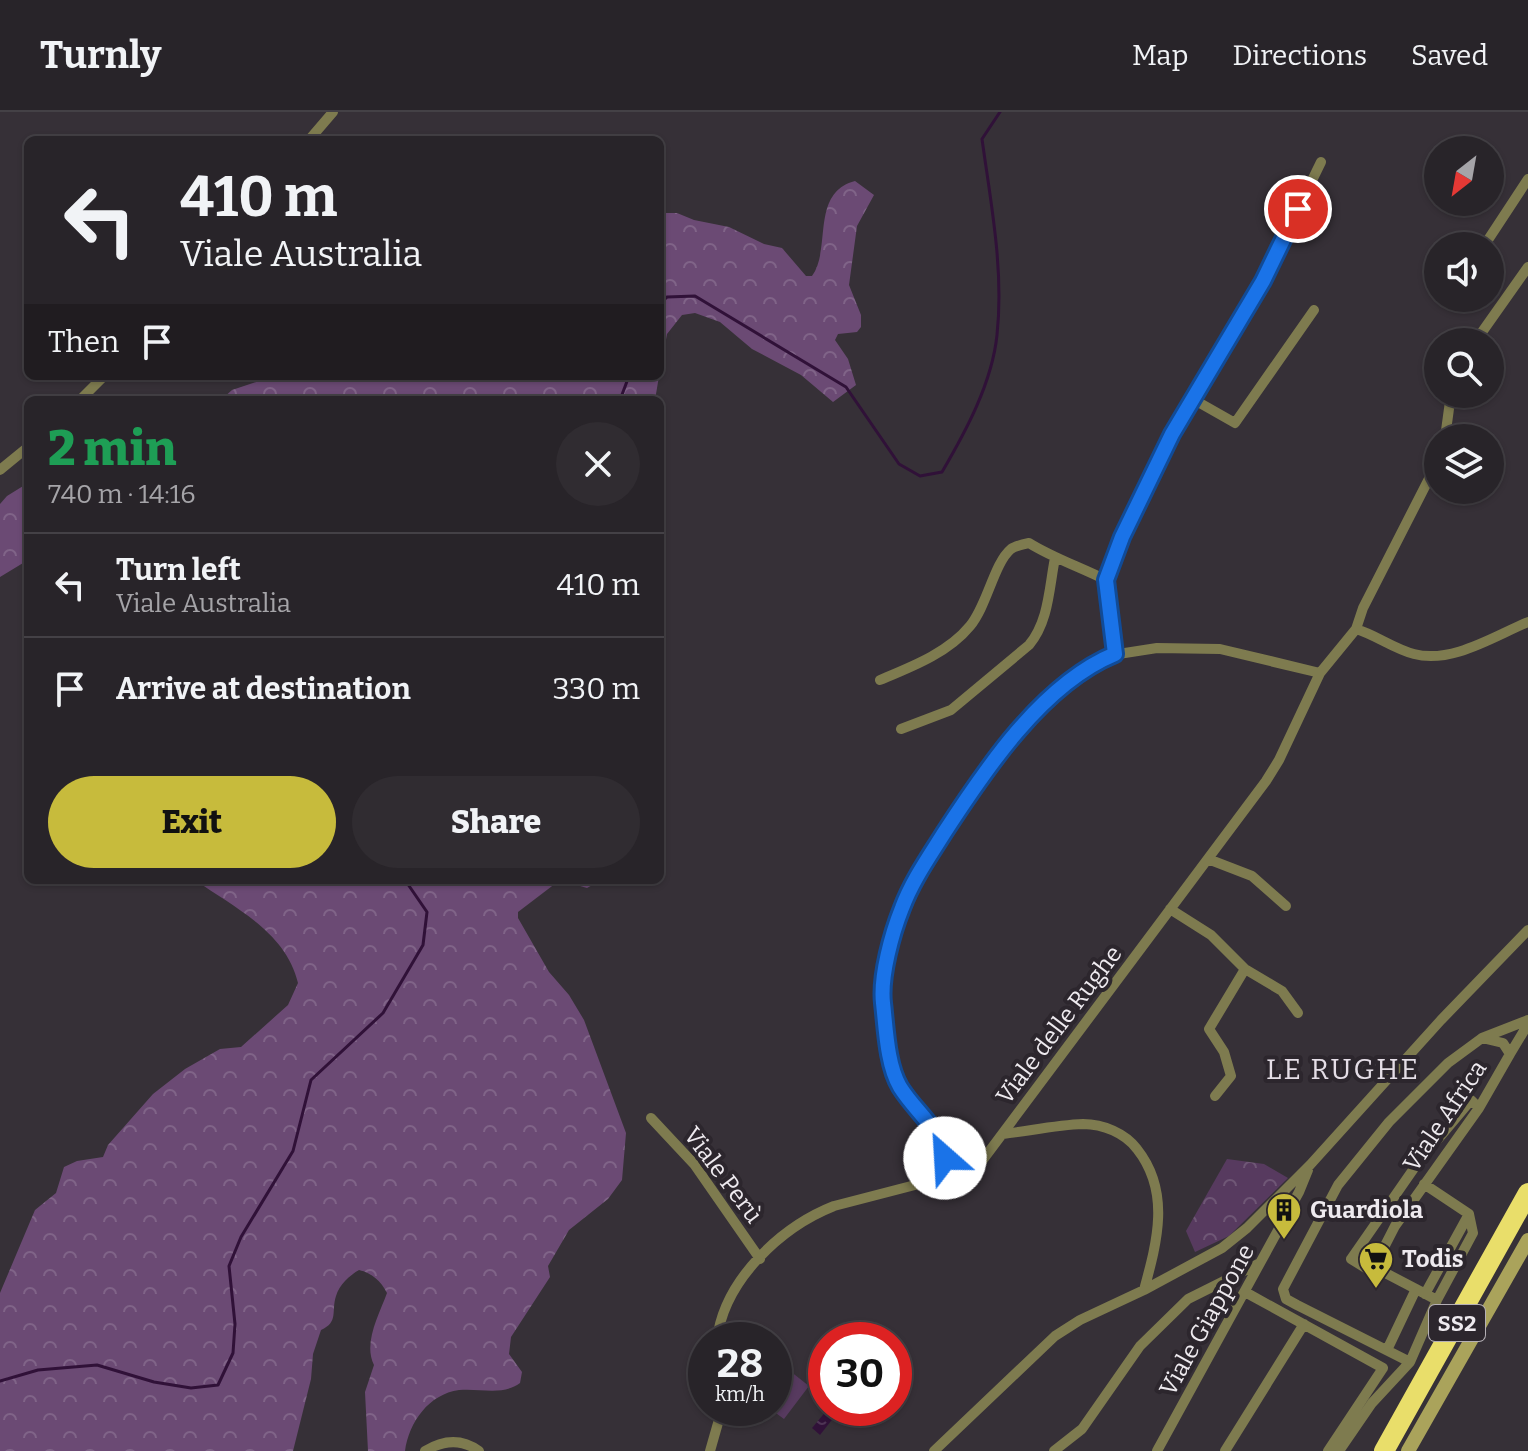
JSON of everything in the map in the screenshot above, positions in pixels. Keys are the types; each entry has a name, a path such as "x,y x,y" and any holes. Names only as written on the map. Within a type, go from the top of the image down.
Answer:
{"highway":[{"name":"SS2","path":"1384,1451 1528,1193"},
{"name":"SS2","path":"1396,1451 1528,1220"}],"street":[{"path":"312,136 333,112"},
{"path":"1115,654 1106,580 1136,506 1191,398 1263,281 1321,162"},
{"path":"1493,232 1528,179"},
{"path":"1485,328 1527,270"},
{"path":"1191,398 1235,423 1314,310"},
{"path":"84,396 100,380"},
{"path":"0,470 24,450"},
{"name":"Viale delle Rughe","path":"721,1322 746,1273 815,1214 834,1206 969,1171 982,1161 1279,760 1320,673 1356,629 1363,608 1424,488"},
{"path":"880,680 941,651 969,628 984,606 1001,564 1012,549 1029,543 1106,580"},
{"path":"901,729 951,710 1029,645 1038,635 1043,621 1055,558"},
{"path":"1356,629 1410,653 1429,657 1453,653 1528,622"},
{"path":"950,1177 941,1139 899,1085 883,999 889,950 902,907 921,869 1013,736 1075,679 1115,654 1157,648 1220,649 1320,673"},
{"path":"1208,859 1252,876 1286,906"},
{"path":"1170,909 1211,935 1245,969 1282,991 1298,1013"},
{"path":"934,1451 1055,1336 1080,1320 1222,1248 1247,1228 1310,1165 1441,1020 1528,930"},
{"path":"1215,1096 1231,1076 1224,1052 1209,1029 1245,969"},
{"path":"1482,1038 1528,1022"},
{"path":"1510,1054 1528,1022"},
{"name":"Viale Africa","path":"1374,1267 1395,1226 1479,1108 1510,1054 1503,1043 1482,1038 1448,1063 1389,1122 1338,1185 1283,1289 1286,1299 1410,1362"},
{"path":"1437,1300 1374,1267 1372,1272 1351,1259 1417,1164 1471,1100 1479,1108"},
{"name":"Viale Perù","path":"651,1118 694,1164 760,1259"},
{"path":"1003,1134 1085,1124 1111,1130 1131,1142 1147,1162 1158,1191 1157,1240 1144,1290"},
{"name":"Viale Giappone","path":"1157,1451 1262,1262 1310,1165"},
{"path":"1339,1451 1372,1403 1410,1362 1437,1300 1473,1233 1469,1214 1424,1184"},
{"path":"1387,1350 1469,1214"},
{"path":"1408,1451 1528,1240"},
{"path":"1057,1451 1086,1425 1140,1346 1172,1313 1188,1299 1262,1262"},
{"path":"1245,1292 1383,1368 1328,1451"},
{"path":"1225,1451 1304,1324"},
{"path":"710,1451 717,1426"},
{"path":"425,1451 455,1441 479,1451"}],"green space":[{"path":"855,181 874,195 857,226 849,285 861,315 861,327 857,332 838,334 835,340 848,359 856,385 833,402 801,375 752,349 720,322 695,313 682,315 667,334 664,351 664,213 677,213 729,227 764,244 782,248 806,276 812,276 818,265 827,209 841,187"},
{"path":"262,380 658,380 656,396 225,396 232,390"},
{"path":"24,485 24,562 0,577 0,504"},
{"path":"201,884 555,884 518,912 518,918 549,972 569,995 584,1020 626,1133 622,1180 608,1199 569,1230 548,1266 550,1277 511,1337 509,1354 522,1372 520,1383 506,1389 459,1390 438,1397 416,1420 405,1451 368,1451 365,1392 374,1365 371,1338 387,1293 376,1278 359,1270 337,1292 332,1320 321,1330 293,1451 0,1451 0,1293 35,1210 56,1193 64,1167 77,1161 103,1157 108,1145 153,1094 185,1069 220,1049 241,1047 288,1005 298,983 282,949 271,935"},
{"path":"574,884 594,884 587,888"},
{"path":"1227,1159 1264,1164 1288,1178 1229,1236 1195,1252 1186,1231"},
{"path":"792,1373 808,1387 792,1408"}],"water":[{"path":"814,1426 827,1426 820,1435 812,1428"}],"waterway":[{"path":"664,300 695,296 846,387 899,464 920,476 942,472 977,406 990,371 997,335 998,262 982,139 1000,112"},
{"path":"622,396 628,380"},
{"path":"0,1381 38,1370 97,1365 154,1382 191,1388 218,1385 233,1353 235,1324 229,1266 241,1237 293,1151 311,1080 383,1013 423,945 427,912 408,884"}],"place":[{"name":"Guardiola","path":"1284,1241"},
{"name":"Todis","path":"1376,1290"}],"district":[{"name":"LE RUGHE","path":"1343,1069"}],"route":[{"path":"945,1158 941,1139 899,1085 891,1055 883,999 889,950 902,907 921,869 1013,736 1075,679 1115,654 1106,580 1122,537 1191,398 1263,281 1298,209"}]}
